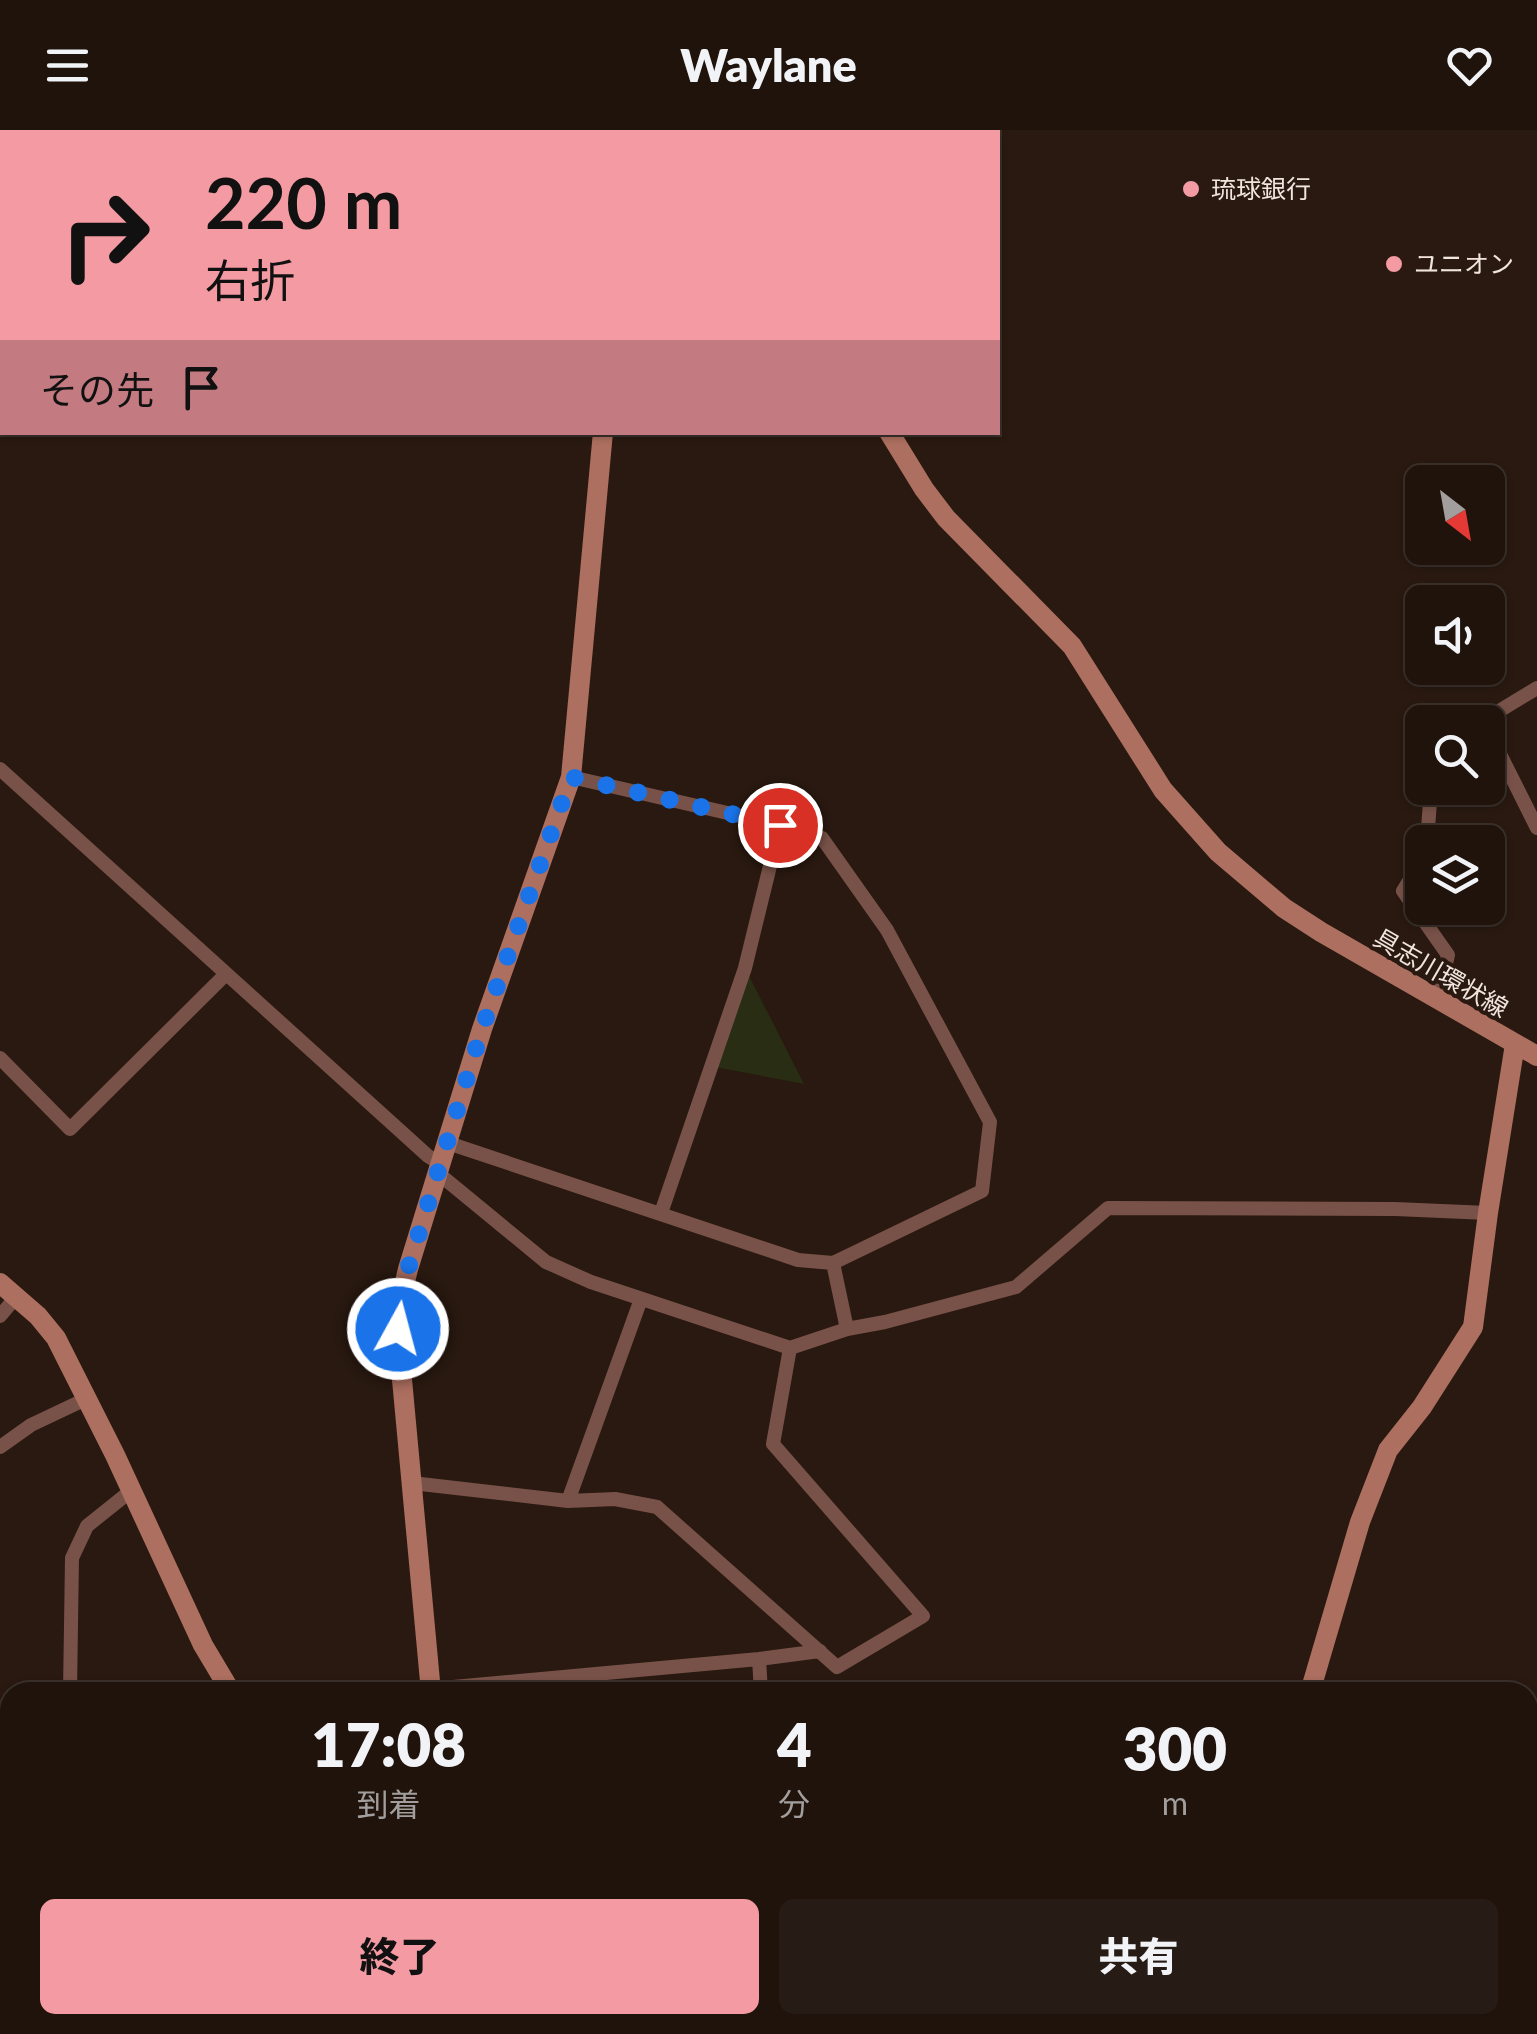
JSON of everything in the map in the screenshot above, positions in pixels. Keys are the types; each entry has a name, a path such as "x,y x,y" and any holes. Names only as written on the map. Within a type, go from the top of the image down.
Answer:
{"street":[{"path":"430,1682 400,1358 400,1308 408,1269 482,1029 571,777 603,435"},
{"name":"具志川環状線","path":"891,435 946,518 1072,646 1163,790 1218,852 1284,908 1515,1044 1474,1327 1422,1407 1388,1450 1360,1522 1313,1682"},
{"path":"1505,710 1537,688"},
{"path":"1505,765 1537,828"},
{"path":"0,769 546,1262 641,1299 790,1348 847,1329 1016,1287 1108,1208 1395,1208 1488,1212"},
{"path":"448,1143 798,1260 833,1263 982,1190 990,1122 887,930 822,838 571,777"},
{"path":"661,1213 745,968 780,825"},
{"path":"1427,925 1448,955 1438,999"},
{"path":"0,1058 70,1129 226,974"},
{"path":"1515,1044 1537,1056"},
{"path":"833,1263 847,1329"},
{"path":"0,1316 8,1290 56,1338 203,1645 225,1682"},
{"path":"568,1501 641,1299"},
{"path":"412,1484 568,1501 614,1499 657,1508 837,1667 923,1616 773,1444 790,1348"},
{"path":"0,1447 31,1425 88,1398"},
{"path":"70,1682 72,1558 88,1526 132,1490"},
{"path":"524,1682 820,1650"},
{"path":"760,1659 761,1682"}],"green space":[{"path":"745,968 804,1084 710,1066"}],"place":[{"name":"琉球銀行","path":"1191,189"},
{"name":"ユニオン","path":"1394,264"}],"route":[{"path":"398,1329 402,1290 482,1029 571,777 780,825"}]}
